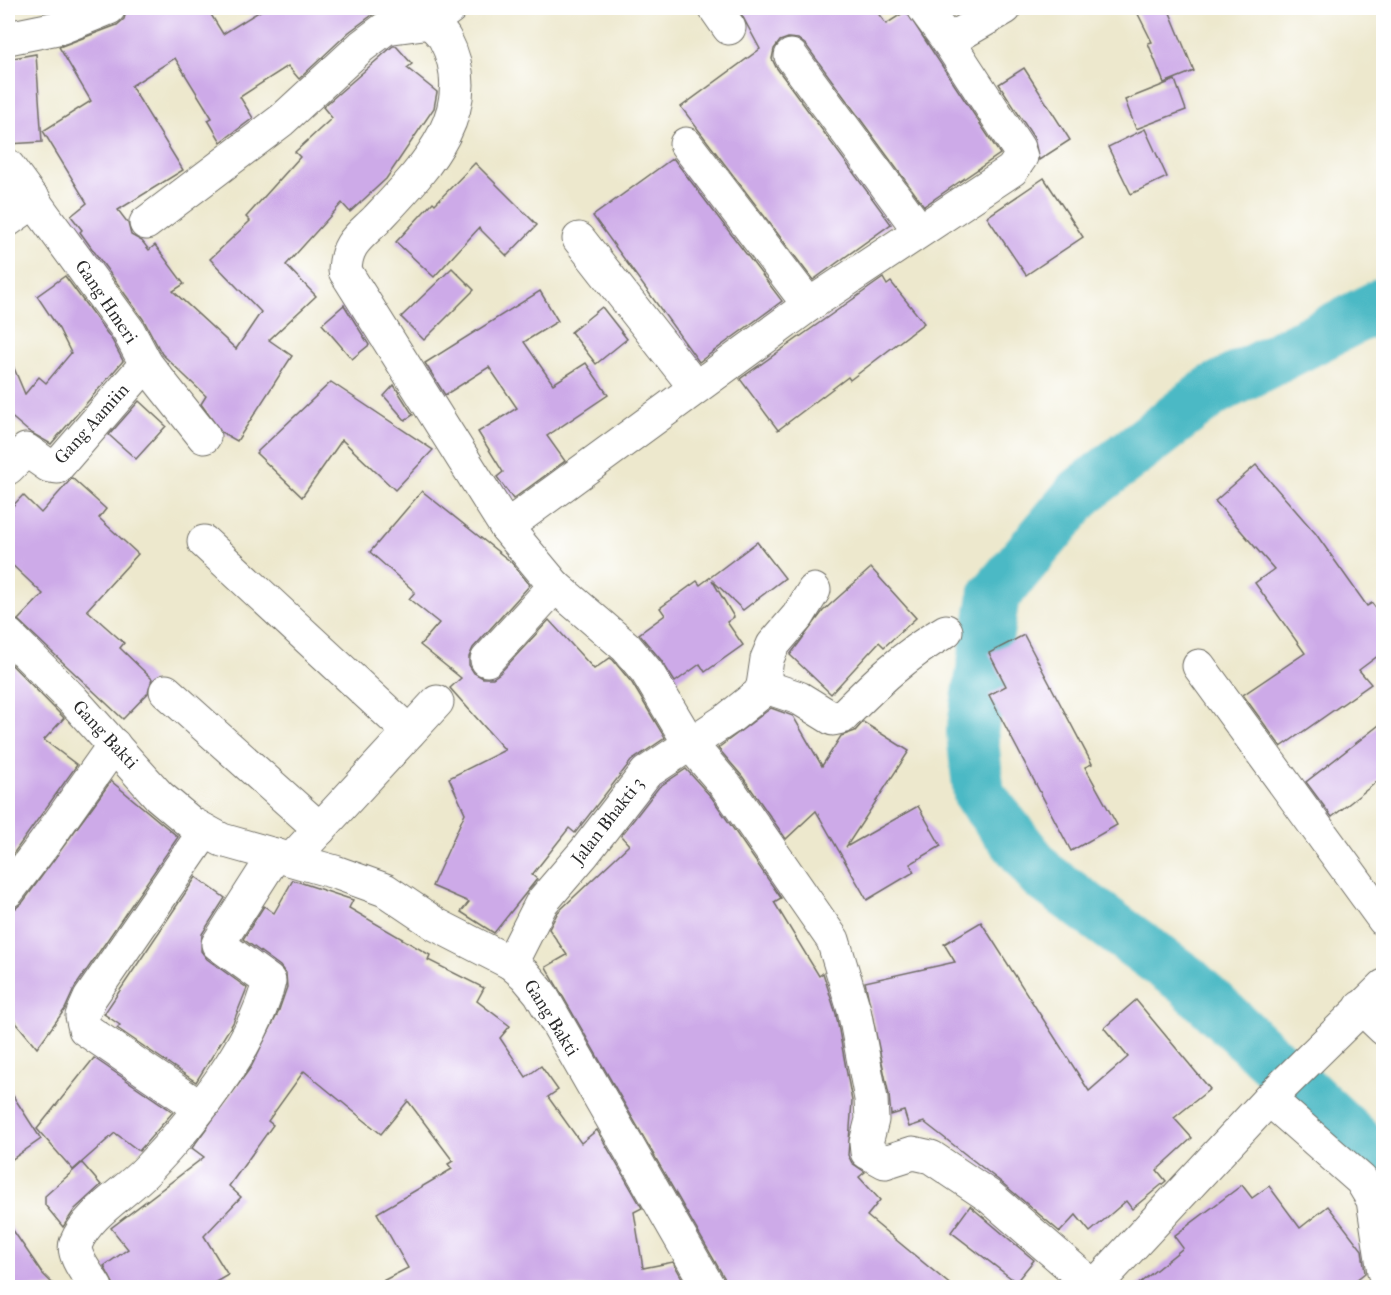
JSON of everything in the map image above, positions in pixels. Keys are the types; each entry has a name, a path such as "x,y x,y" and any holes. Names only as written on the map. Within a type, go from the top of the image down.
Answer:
{"street":[{"path":"8,38 62,27 109,8"},
{"path":"506,526 809,305 1012,170 1021,157 1018,148 924,8"},
{"path":"948,41 1005,8"},
{"path":"146,223 282,120 362,46 386,28 420,16 444,38 454,61 457,98 445,137 415,178 353,242 345,255 345,271 506,526 555,586 626,647 647,672 690,744 727,787 833,940 854,1010 871,1100 872,1120 866,1143 867,1152 885,1162 913,1153 931,1156 989,1196 1093,1287 1308,1059 1376,1008"},
{"path":"790,56 919,230"},
{"path":"686,144 809,305"},
{"name":"Gang Hmeri","path":"8,166 128,330 146,364 204,437"},
{"path":"8,220 35,201"},
{"path":"579,239 695,387"},
{"name":"Gang Aamiin","path":"8,468 26,450 49,466 57,467 146,364"},
{"path":"204,542 409,732"},
{"path":"487,660 555,586"},
{"path":"814,591 798,616 773,645 767,659 764,686 799,698 833,718 842,717 899,662 946,631"},
{"name":"Gang Bakti","path":"8,635 200,838 298,848 384,890 437,925 511,963 525,975 540,993 706,1286"},
{"path":"1199,666 1383,920"},
{"name":"Jalan Bhakti 3","path":"511,963 542,902 584,853 646,773 749,704 764,686"},
{"path":"166,691 298,848"},
{"path":"96,1287 75,1252 75,1244 92,1221 146,1171 199,1109 227,1070 264,1004 269,981 218,944 298,848 437,702"},
{"path":"8,891 114,745"},
{"path":"189,1100 85,1029 82,1016 90,998 200,838"},
{"path":"1276,1092 1361,1180 1372,1200 1383,1272"},
{"path":"1367,1287 1383,1277"}],"building":[{"path":"127,8 207,8 223,34 265,8 398,8 375,13 349,32 299,79 288,66 240,97 253,118 221,142 208,120 212,118 175,58 131,86 183,170 118,210 128,223 131,235 142,241 149,250 155,245 184,284 173,291 236,349 261,312 210,259 250,221 246,217 300,157 295,152 332,118 323,107 393,46 396,46 412,64 407,68 437,92 434,108 386,179 350,212 342,203 286,265 316,296 269,340 292,356 237,441 221,432 201,404 206,396 162,354 143,319 80,232 82,230 71,216 87,203 43,131 91,101 59,47 117,25 124,19"},
{"path":"738,8 874,8 886,24 906,11 1000,154 924,206 806,45 798,39 788,38 780,41 774,49 772,59 776,67 891,224 813,280 681,107 760,49"},
{"path":"1135,8 1168,8 1194,71 1164,83 1148,43 1152,42"},
{"path":"36,54 42,142 8,144 8,59"},
{"path":"1024,68 1070,140 1039,160 1034,138 999,84"},
{"path":"1175,80 1186,110 1136,129 1125,100"},
{"path":"1145,129 1167,177 1131,194 1108,147"},
{"path":"673,158 782,301 699,362 593,216"},
{"path":"475,163 537,225 507,256 479,228 434,277 396,242 433,202 435,204"},
{"path":"1044,178 1083,237 1026,275 987,217"},
{"path":"452,268 474,290 424,340 401,317"},
{"path":"65,276 112,340 123,361 51,444 28,431 8,414 8,354 25,394 39,377 46,383 71,353 59,329 37,296"},
{"path":"883,278 887,285 891,282 924,323 850,380 848,377 778,430 740,379"},
{"path":"540,291 558,321 524,342 553,384 586,363 608,395 547,436 565,461 513,499 497,477 503,472 478,432 517,408 489,367 445,395 425,363"},
{"path":"344,305 369,345 352,359 322,324"},
{"path":"602,307 627,339 596,364 571,332"},
{"path":"331,382 433,450 395,490 342,440 302,497 256,453"},
{"path":"394,385 413,415 405,420 384,396"},
{"path":"139,401 166,426 136,459 109,435"},
{"path":"1256,465 1316,534 1367,606 1372,603 1383,618 1383,652 1359,670 1371,684 1281,747 1243,695 1305,653 1255,583 1274,569 1215,501"},
{"path":"72,478 106,509 99,518 138,554 87,610 124,643 120,648 152,679 148,693 123,719 18,620 43,594 8,561 8,511 23,495 41,513"},
{"path":"422,491 511,562 530,585 473,648 469,657 469,665 474,673 483,678 493,678 549,620 594,669 610,658 613,660 632,683 665,738 631,761 575,833 569,828 532,875 537,879 494,933 461,912 469,902 432,886 465,813 449,778 505,750 450,688 461,678 420,645 439,623 409,599 415,592 370,552"},
{"path":"757,542 785,578 743,610 712,580 734,617 727,622 743,645 705,672 700,664 675,682 661,660 639,634 665,615 660,608 697,581 700,585"},
{"path":"871,568 916,618 884,647 879,642 831,694 790,655 823,611"},
{"path":"1024,635 1092,764 1085,767 1117,825 1071,851 989,695 1006,686 989,653"},
{"path":"8,661 64,718 44,740 77,765 8,861"},
{"path":"771,708 793,716 822,766 841,736 855,731 863,722 909,751 846,847 918,806 941,846 910,864 914,872 867,900 816,811 786,839 742,776 718,748"},
{"path":"1383,722 1383,777 1332,817 1306,782"},
{"path":"686,769 712,798 781,898 774,902 819,976 823,973 836,1014 852,1101 848,1155 852,1163 865,1172 859,1177 880,1200 867,1216 953,1287 728,1287 546,967 567,955 549,929 558,912 629,845 621,836 659,787"},
{"path":"111,781 178,837 75,987 65,1009 37,1048 8,1013 8,909 16,908 23,902"},
{"path":"196,877 225,898 202,934 201,951 207,959 247,988 233,1023 196,1082 117,1028 120,1025 104,1014"},
{"path":"293,880 353,900 349,908 430,955 428,960 484,988 477,1001 510,1026 500,1038 526,1077 541,1066 558,1090 548,1097 581,1143 597,1130 642,1208 634,1212 643,1268 673,1262 687,1287 371,1287 408,1268 377,1213 452,1169 448,1164 453,1161 408,1101 381,1134 304,1071 268,1121 273,1125 229,1186 241,1197 204,1236 228,1275 207,1287 115,1287 104,1266 128,1249 111,1228 204,1157 192,1148 251,1067 278,1013 287,987 286,974 280,966 243,939 264,906 274,913"},
{"path":"981,922 1089,1091 1128,1057 1104,1028 1136,1000 1210,1089 1174,1118 1192,1138 1157,1170 1166,1181 1132,1209 1126,1201 1090,1232 1076,1215 1060,1232 924,1122 909,1127 904,1111 891,1115 889,1095 865,982 955,962 944,944"},
{"path":"94,1058 173,1112 139,1151 115,1133 73,1170 37,1129"},
{"path":"8,1088 41,1139 8,1162"},
{"path":"82,1163 101,1185 75,1209 63,1227 45,1205 45,1196"},
{"path":"1242,1185 1252,1198 1269,1186 1300,1228 1328,1206 1362,1250 1365,1273 1347,1287 1135,1287 1183,1248 1174,1236"},
{"path":"970,1206 1034,1260 1016,1282 951,1232"},
{"path":"8,1223 43,1274 56,1287 8,1287"}],"waterway":[{"path":"1384,303 1212,391 1081,492 994,596 972,732 979,795 1042,875 1186,980 1384,1166"}]}
